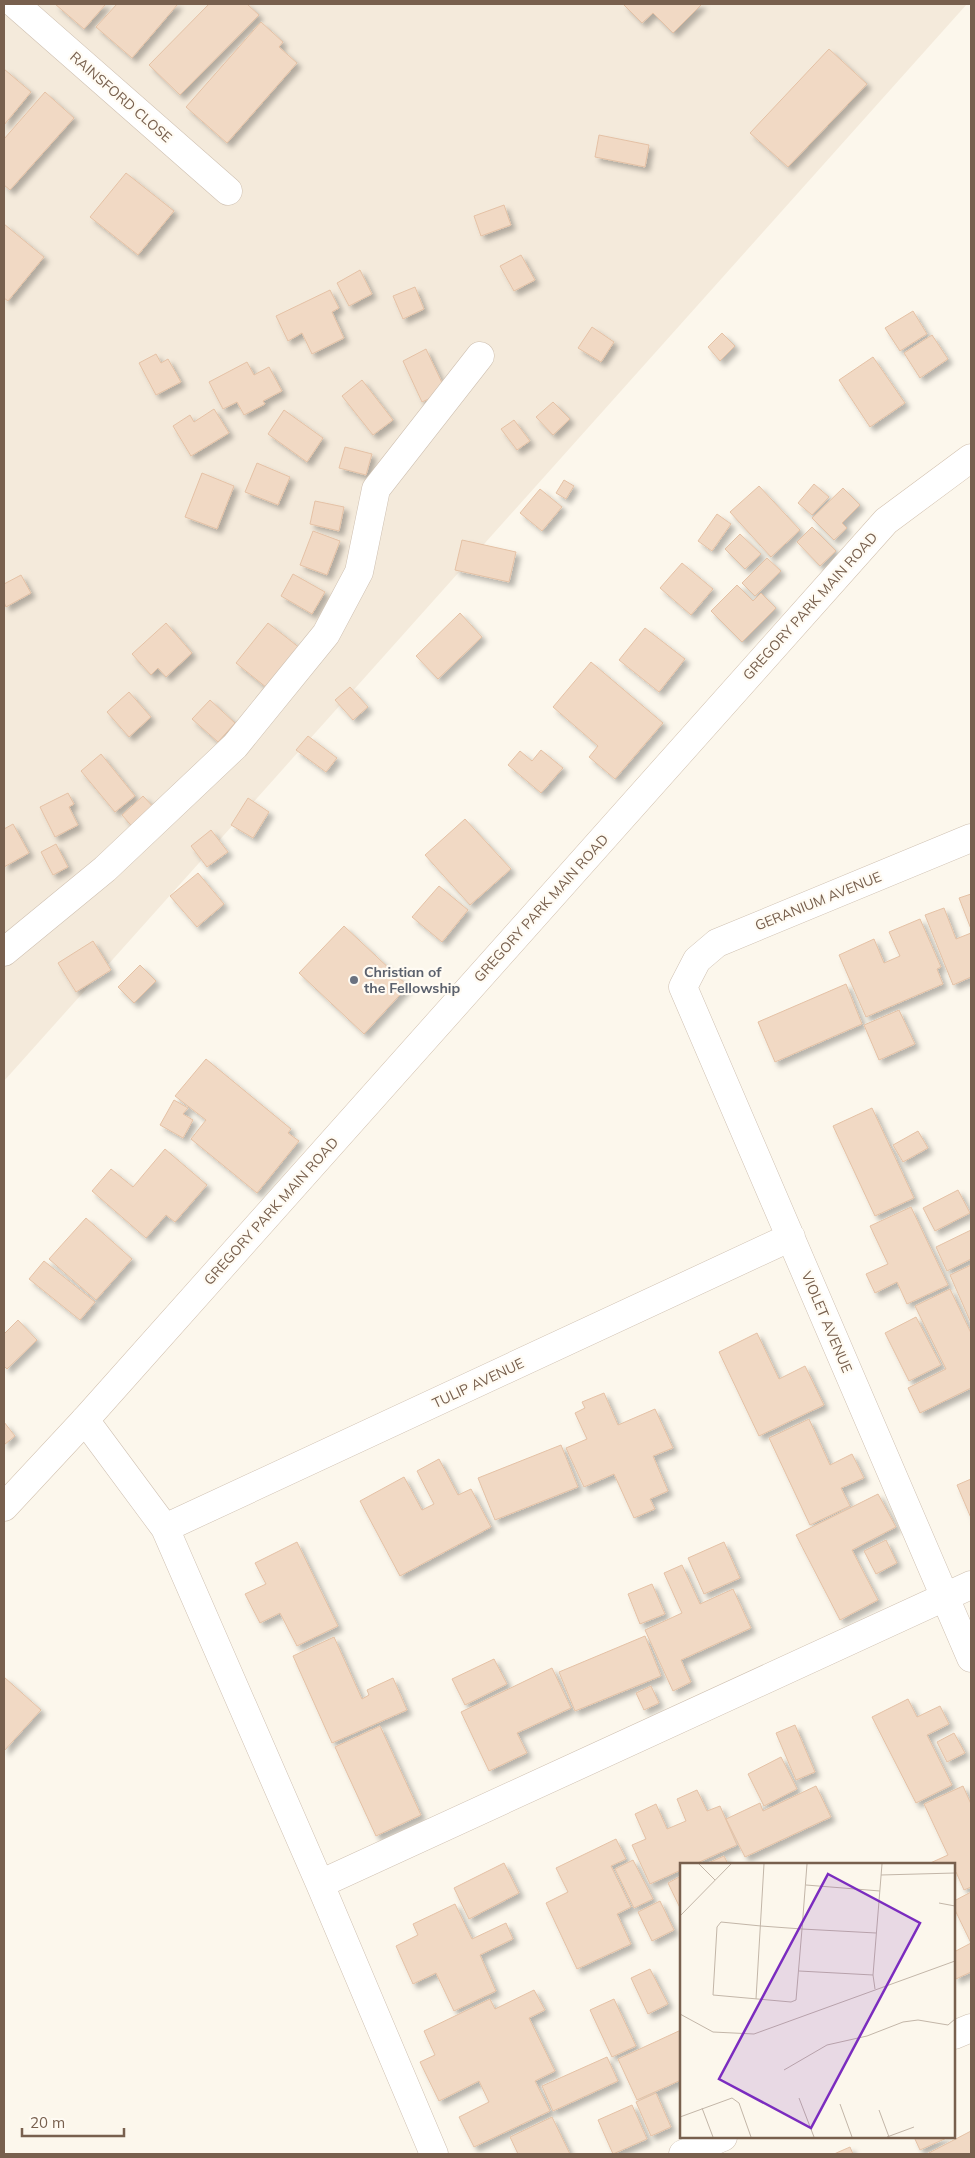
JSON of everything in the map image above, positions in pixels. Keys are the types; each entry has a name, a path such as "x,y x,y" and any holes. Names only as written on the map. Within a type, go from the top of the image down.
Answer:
{"street":[{"name":"RAINSFORD CLOSE","path":"14,4 228,191"},
{"path":"4,952 105,869 235,746 326,634 359,572 376,488 480,356"},
{"name":"GREGORY PARK MAIN ROAD","path":"4,1507 85,1420 886,521 971,458"},
{"name":"GERANIUM AVENUE","path":"683,987 697,960 717,943 971,838"},
{"name":"VIOLET AVENUE","path":"683,987 971,1658"},
{"name":"TULIP AVENUE","path":"165,1528 791,1237"},
{"path":"85,1420 165,1528 320,1884 434,2154"},
{"path":"320,1884 971,1584"},
{"path":"955,2035 971,2028"},
{"path":"683,2154 721,2138"}],"shaded area":[{"path":"4,4 967,4 4,1081"}],"building":[{"path":"55,4 106,4 84,29"},
{"path":"117,4 178,4 132,58 96,27"},
{"path":"209,4 247,4 259,15 180,95 149,65"},
{"path":"623,4 702,4 673,33 653,13 642,23"},
{"path":"261,22 283,42 279,47 297,63 227,143 186,107"},
{"path":"829,49 867,84 788,167 750,133"},
{"path":"4,69 31,92 4,125"},
{"path":"45,92 74,118 10,190 4,185 4,139"},
{"path":"599,135 649,145 645,167 595,157"},
{"path":"126,173 174,211 138,255 90,217"},
{"path":"504,205 511,225 481,236 474,216"},
{"path":"4,224 44,257 8,301 4,298"},
{"path":"521,255 535,280 514,291 500,266"},
{"path":"360,270 372,294 349,306 337,283"},
{"path":"415,287 424,309 403,319 393,296"},
{"path":"330,290 339,308 332,312 344,338 312,354 302,333 288,341 276,316"},
{"path":"913,311 927,334 900,351 885,328"},
{"path":"592,327 614,342 601,362 578,348"},
{"path":"722,333 735,346 720,361 708,347"},
{"path":"932,335 948,359 920,378 904,353"},
{"path":"426,349 446,391 422,402 403,361"},
{"path":"156,354 161,363 168,359 181,382 156,395 139,363"},
{"path":"873,357 905,403 870,427 839,380"},
{"path":"247,362 254,375 269,367 282,391 263,401 265,404 244,415 237,402 223,409 209,382"},
{"path":"362,380 393,420 373,435 342,396"},
{"path":"553,402 570,419 553,435 536,417"},
{"path":"214,409 229,433 191,456 173,426 190,415 194,422"},
{"path":"284,410 323,438 307,462 268,434"},
{"path":"514,420 530,441 517,450 501,429"},
{"path":"345,447 372,454 366,475 339,468"},
{"path":"257,463 290,477 278,505 245,492"},
{"path":"202,473 234,486 217,529 185,517"},
{"path":"564,480 574,486 566,499 556,493"},
{"path":"814,484 829,497 812,515 798,503"},
{"path":"759,486 800,530 771,557 730,512"},
{"path":"843,488 860,505 842,523 847,528 834,540 812,518"},
{"path":"540,489 562,507 542,531 520,513"},
{"path":"315,501 344,507 339,531 310,524"},
{"path":"717,514 731,524 712,551 698,541"},
{"path":"812,527 836,551 820,566 797,542"},
{"path":"313,531 340,541 327,575 300,565"},
{"path":"740,534 761,554 745,569 725,549"},
{"path":"462,540 516,552 509,582 455,570"},
{"path":"767,558 781,571 755,596 742,583"},
{"path":"682,563 713,589 691,615 660,588"},
{"path":"293,574 325,592 312,614 281,596"},
{"path":"21,575 31,593 6,607 4,602 4,584"},
{"path":"737,585 753,601 761,593 776,608 742,642 711,611"},
{"path":"460,613 482,637 438,679 416,656"},
{"path":"166,623 192,653 166,677 158,668 151,675 132,654"},
{"path":"268,623 305,652 272,692 236,663"},
{"path":"645,628 685,659 659,692 619,660"},
{"path":"591,662 663,723 615,779 589,757 598,746 553,707"},
{"path":"350,687 368,707 353,720 335,700"},
{"path":"129,692 151,717 129,737 107,712"},
{"path":"210,700 235,723 218,742 192,719"},
{"path":"308,736 337,758 326,772 296,750"},
{"path":"541,750 563,768 541,793 508,765 520,751 532,761"},
{"path":"101,754 135,796 115,812 81,771"},
{"path":"68,793 74,804 69,807 78,825 55,837 40,807"},
{"path":"143,796 158,812 136,831 122,815"},
{"path":"248,798 269,812 253,838 231,825"},
{"path":"465,819 511,869 470,905 425,855"},
{"path":"13,824 29,853 4,867 4,829"},
{"path":"211,830 228,852 207,867 191,846"},
{"path":"56,844 68,867 53,875 41,852"},
{"path":"198,873 224,904 197,927 170,896"},
{"path":"439,886 468,910 442,942 412,917"},
{"path":"971,894 971,929 959,898"},
{"path":"944,908 956,939 971,933 971,977 953,985 925,915"},
{"path":"920,919 941,967 937,969 943,984 866,1017 839,955 874,939 884,963 900,956 889,932"},
{"name":"Christian of the Fellowship","path":"344,926 408,986 364,1034 299,973"},
{"path":"93,941 111,970 76,992 58,963"},
{"path":"140,965 156,981 134,1003 118,987"},
{"path":"846,984 862,1024 775,1062 758,1022"},
{"path":"899,1010 915,1044 879,1060 864,1025"},
{"path":"206,1059 291,1129 288,1133 299,1141 257,1193 191,1139 206,1120 175,1096"},
{"path":"174,1100 188,1108 183,1114 193,1120 183,1138 160,1125"},
{"path":"872,1108 914,1198 875,1216 833,1126"},
{"path":"918,1131 928,1148 903,1162 893,1145"},
{"path":"165,1149 207,1185 175,1222 166,1215 146,1238 92,1191 111,1169 133,1187"},
{"path":"958,1190 970,1213 935,1231 923,1208"},
{"path":"911,1207 948,1285 907,1304 897,1282 875,1293 866,1274 888,1264 870,1226"},
{"path":"86,1218 132,1259 96,1300 49,1259"},
{"path":"971,1230 971,1259 947,1271 936,1247"},
{"path":"44,1261 95,1302 80,1320 29,1279"},
{"path":"971,1265 971,1323 950,1275"},
{"path":"950,1289 971,1333 971,1388 920,1413 908,1388 946,1369 915,1306"},
{"path":"916,1317 941,1365 909,1381 885,1333"},
{"path":"18,1320 37,1340 7,1369 4,1366 4,1334"},
{"path":"757,1333 779,1379 805,1366 824,1405 759,1436 719,1352"},
{"path":"604,1393 618,1425 655,1409 673,1448 653,1456 668,1491 650,1499 655,1509 634,1518 614,1474 584,1487 566,1448 587,1439 575,1413 585,1408 582,1402"},
{"path":"809,1419 830,1465 852,1454 864,1478 841,1488 850,1506 810,1525 769,1438"},
{"path":"4,1422 15,1436 4,1445"},
{"path":"561,1445 578,1487 495,1520 478,1478"},
{"path":"439,1459 458,1495 471,1489 491,1527 400,1576 360,1501 404,1477 422,1510 434,1504 417,1471"},
{"path":"971,1479 971,1518 957,1485"},
{"path":"878,1494 896,1527 852,1550 878,1600 840,1620 796,1535"},
{"path":"886,1540 897,1563 876,1574 864,1551"},
{"path":"297,1542 338,1626 297,1646 280,1613 260,1623 245,1594 266,1584 255,1563"},
{"path":"724,1542 740,1578 704,1594 688,1558"},
{"path":"682,1565 700,1604 733,1589 751,1628 681,1660 691,1682 673,1691 645,1630 682,1613 664,1573"},
{"path":"652,1584 665,1614 640,1624 628,1594"},
{"path":"645,1636 661,1676 575,1711 559,1672"},
{"path":"334,1637 362,1699 369,1695 367,1690 393,1678 407,1710 332,1743 293,1656"},
{"path":"494,1659 507,1684 465,1705 452,1679"},
{"path":"552,1668 571,1708 517,1733 527,1753 489,1771 461,1712"},
{"path":"4,1677 41,1710 4,1751"},
{"path":"651,1686 659,1703 644,1710 636,1693"},
{"path":"908,1699 917,1717 940,1706 949,1724 927,1735 952,1785 916,1803 872,1717"},
{"path":"795,1725 815,1772 796,1780 776,1733"},
{"path":"380,1726 421,1815 376,1836 335,1747"},
{"path":"954,1733 965,1753 947,1762 937,1742"},
{"path":"781,1757 797,1789 764,1806 748,1774"},
{"path":"816,1786 831,1817 745,1857 726,1819 760,1803 763,1811"},
{"path":"963,1786 971,1804 971,1887 964,1890 955,1872 955,1863 930,1863 948,1855 924,1804"},
{"path":"697,1790 707,1811 720,1806 737,1845 697,1863 680,1863 680,1870 650,1884 632,1845 646,1839 635,1814 656,1804 667,1829 686,1821 677,1799"},
{"path":"616,1839 626,1859 611,1866 631,1907 617,1914 631,1944 577,1969 546,1903 568,1892 556,1868"},
{"path":"724,1856 728,1863 708,1863"},
{"path":"633,1860 653,1899 634,1908 615,1869"},
{"path":"504,1863 519,1893 469,1919 454,1888"},
{"path":"680,1877 680,1908 668,1883"},
{"path":"971,1892 971,1943 955,1910 955,1900"},
{"path":"660,1901 674,1930 652,1941 638,1912"},
{"path":"455,1904 472,1939 506,1923 513,1939 480,1955 496,1991 454,2011 436,1973 413,1984 396,1946 418,1935 413,1924"},
{"path":"971,1943 971,1972 956,1979 955,1977 955,1951"},
{"path":"650,1969 668,2004 648,2014 631,1978"},
{"path":"534,1990 545,2010 529,2018 555,2071 535,2081 550,2111 474,2147 459,2117 489,2102 479,2081 439,2101 420,2062 435,2055 424,2031 490,1999 495,2009"},
{"path":"614,1999 636,2046 612,2057 590,2010"},
{"path":"680,2030 680,2080 637,2100 618,2059"},
{"path":"607,2057 618,2081 553,2111 542,2086"},
{"path":"656,2093 671,2127 651,2136 636,2102"},
{"path":"632,2105 647,2139 613,2154 598,2120"},
{"path":"552,2117 570,2154 518,2154 510,2137"},
{"path":"971,2131 971,2154 927,2154"},
{"path":"914,2138 947,2138 920,2150"},
{"path":"850,2147 853,2154 834,2154"}],"place":[{"name":"Christian of the Fellowship","path":"354,980"}]}
